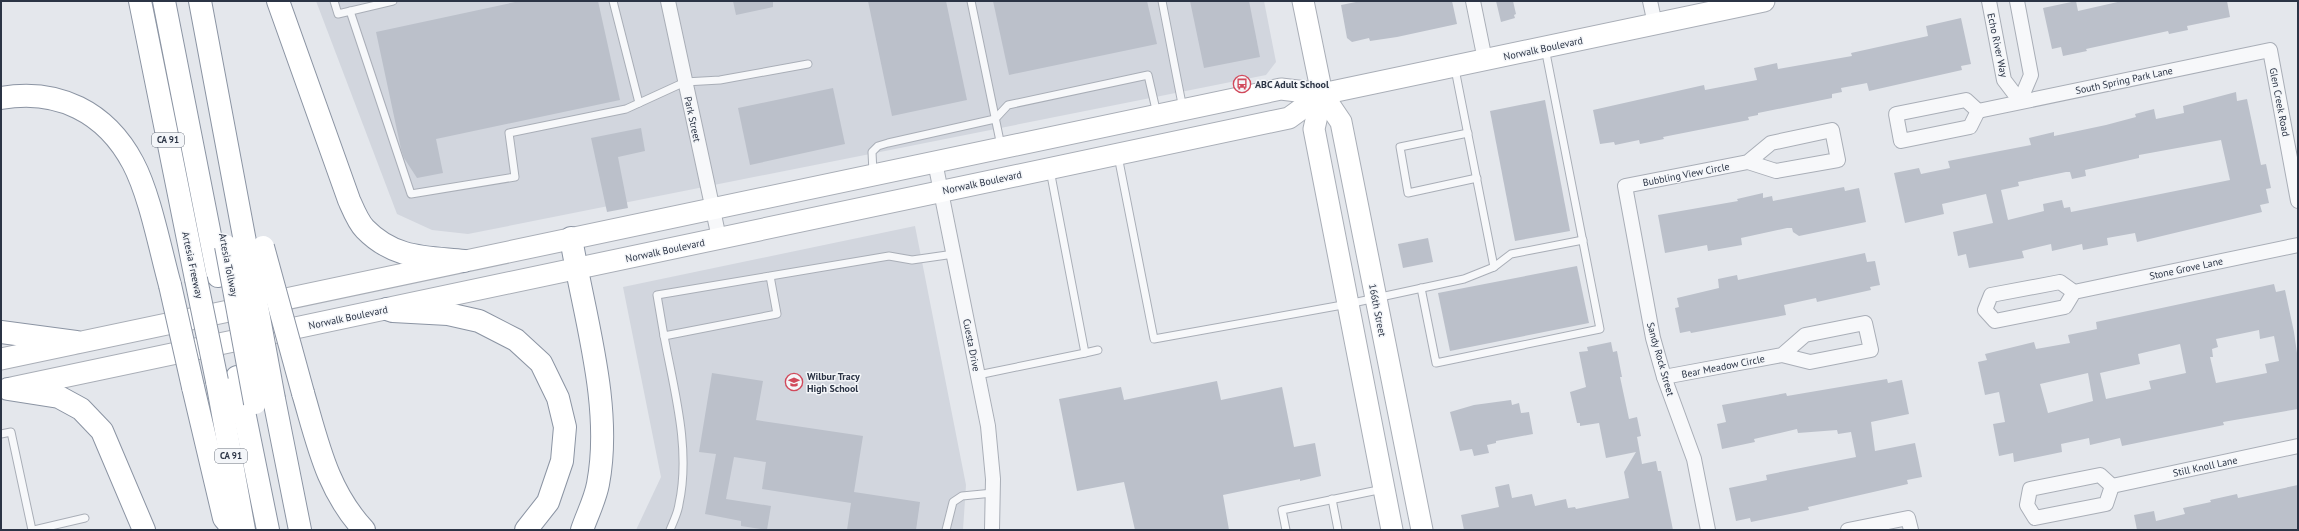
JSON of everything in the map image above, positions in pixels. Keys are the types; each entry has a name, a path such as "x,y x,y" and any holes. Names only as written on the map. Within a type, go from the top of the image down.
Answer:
{"highway":[{"name":"Artesia Freeway","path":"140,1 196,279 227,379 244,530"},
{"name":"Artesia Tollway","path":"164,1 218,276 227,379 268,530"},
{"name":"Artesia Tollway","path":"175,1 245,247"},
{"path":"200,1 223,118 245,247 280,530"},
{"path":"278,1 349,200 364,229 386,246 403,254 464,261"},
{"path":"1,98 43,96 74,105 94,116 116,138 133,163 148,205 170,285 224,518 234,530"},
{"path":"571,238 603,422 602,461 598,486 582,530"},
{"path":"245,247 303,393 334,489 353,517 364,530"},
{"path":"387,309 393,311 448,314 479,321 516,340 541,363 558,398 565,426 562,461 548,502 526,530"},
{"path":"1,332 76,342"},
{"path":"4,388 60,397 81,409 102,431 144,530"},
{"path":"264,401 300,530"}],"main road":[{"name":"166th Street","path":"1304,1 1322,94 1341,122 1422,530"},
{"name":"Norwalk Boulevard","path":"1,359 1281,89 1322,94 1764,1"},
{"name":"Norwalk Boulevard","path":"4,388 387,309 1289,118 1322,94"},
{"name":"166th Street","path":"1322,94 1314,129 1392,530"}],"street":[{"name":"Park Street","path":"668,1 719,238"},
{"path":"1473,1 1485,60"},
{"path":"1650,1 1655,24"},
{"name":"Echo River Way","path":"1989,1 2004,80 2020,101"},
{"path":"2017,1 2031,75 2020,101"},
{"name":"South Spring Park Lane","path":"1978,111 2020,101 2270,50"},
{"name":"Glen Creek Road","path":"2270,50 2298,201"},
{"path":"1966,100 1978,111 1970,127 1901,141 1896,114 1966,100"},
{"name":"Bubbling View Circle","path":"1624,186 1748,162 1771,143 1832,130 1838,160 1776,171 1748,162"},
{"name":"Cuesta Drive","path":"935,162 988,426 992,493 992,530"},
{"name":"Sandy Rock Street","path":"1624,186 1654,338 1664,377 1694,459 1708,530"},
{"name":"Stone Grove Lane","path":"2074,292 2298,245"},
{"path":"2060,282 2074,292 2065,307 1995,321 1985,310 1991,296 2060,282"},
{"name":"Bear Meadow Circle","path":"1664,377 1782,355 1810,362 1871,350 1865,324 1806,335 1782,355"},
{"name":"Still Knoll Lane","path":"2112,486 2298,446"},
{"path":"2100,475 2112,486 2106,504 2036,518 2027,506 2030,489 2100,475"},
{"path":"1848,530 1908,518 1911,530"}],"lane":[{"path":"334,1 338,14 393,1"},
{"path":"613,1 640,103"},
{"path":"971,1 1001,148"},
{"path":"1162,1 1183,110"},
{"path":"350,11 411,194 515,177 509,133 626,109 685,82 720,80 808,64"},
{"path":"1422,288 1436,363 1600,329 1545,47"},
{"path":"1455,66 1494,267"},
{"path":"873,175 872,152 878,146 995,119 1008,105 1148,75 1157,116"},
{"path":"1468,133 1400,147 1408,193 1477,178"},
{"path":"1117,154 1150,340 1348,304 1464,279 1494,267 1511,254 1583,240"},
{"path":"1050,168 1085,353"},
{"path":"670,530 679,504 683,464 678,412 657,295 890,256 912,260 954,254"},
{"path":"664,336 777,314 770,276"},
{"path":"978,375 1098,350"},
{"path":"1,434 11,432 33,530 85,518"},
{"path":"1286,530 1282,510 1384,488"},
{"path":"946,530 953,502 962,496 992,493"},
{"path":"1332,499 1338,530"}],"shaded area":[{"path":"316,1 1264,1 1276,62 1266,75 468,234 432,230 397,214"},
{"name":"Wilbur Tracy High School","path":"915,226 966,485 963,530 636,530 661,477 623,287"}],"building":[{"path":"520,1 598,1 620,100 436,139 443,173 417,178 404,158 401,149 376,32"},
{"path":"733,1 773,1 773,7 736,15"},
{"path":"868,1 946,1 967,100 892,116"},
{"path":"993,1 1147,1 1157,44 1009,75"},
{"path":"1190,1 1249,1 1260,57 1204,68"},
{"path":"1361,1 1452,1 1457,24 1397,37 1370,41 1369,38 1352,42 1347,38 1341,5"},
{"path":"1496,1 1513,1 1516,14 1514,15 1515,18 1501,22"},
{"path":"2076,1 2078,11 2122,1 2227,1 2230,17 2187,26 2188,30 2169,34 2168,31 2086,49 2087,51 2063,56 2061,47 2052,49 2043,8"},
{"path":"1961,18 1971,64 1961,66 1962,70 1869,91 1867,83 1841,88 1842,92 1832,94 1832,98 1758,113 1758,115 1748,117 1749,120 1663,137 1664,139 1640,144 1639,140 1615,145 1614,142 1600,144 1593,110 1704,85 1705,90 1757,80 1754,68 1777,63 1778,69 1852,56 1851,53 1928,36 1926,26"},
{"path":"833,88 845,144 750,165 738,108"},
{"path":"2236,92 2237,101 2247,99 2261,165 2266,164 2271,188 2266,189 2269,203 2260,205 2262,212 2137,242 2135,233 2107,238 2108,245 2083,250 2082,244 2052,251 2051,244 2022,251 2024,258 1969,268 1966,254 1958,256 1953,232 1993,223 1986,194 1942,204 1944,214 1905,223 1894,173 1919,168 1921,174 1950,168 1948,161 2031,145 2029,138 2054,132 2054,136 2106,125 2136,117 2135,114 2154,109 2156,119 2184,113 2183,106","holes":["2221,140 2230,180 2071,212 2070,207 2064,208 2062,200 2043,204 2044,211 2008,220 2001,190 2019,186 2018,182 2066,172 2070,172 2072,179 2086,176 2085,170 2139,158 2139,155"]},
{"path":"1545,100 1570,231 1515,241 1490,111"},
{"path":"641,128 645,151 618,157 628,208 607,212 591,138"},
{"path":"1844,187 1845,191 1859,188 1866,222 1799,236 1793,232 1792,228 1787,228 1741,238 1742,245 1708,251 1707,245 1665,253 1658,215 1738,201 1737,199 1763,193 1763,198 1772,196 1773,201"},
{"path":"1428,238 1433,262 1403,268 1398,244"},
{"path":"1865,253 1867,262 1875,261 1880,285 1870,287 1871,290 1817,302 1816,298 1784,305 1786,315 1691,333 1690,331 1680,333 1675,308 1679,307 1677,298 1719,288 1718,279 1737,275 1738,280"},
{"path":"1577,266 1589,323 1450,351 1438,293"},
{"path":"2274,284 2276,292 2285,290 2294,332 2298,360 2298,409 2223,422 2224,425 2122,446 2120,438 2090,445 2089,438 2061,444 2062,452 2014,462 2013,453 1999,456 1993,424 2005,422 1999,392 1985,395 1978,362 1987,360 1985,354 2034,342 2036,349 2070,343 2068,335 2097,329 2096,322","holes":["2259,330 2260,339 2274,336 2279,361 2265,364 2267,373 2216,383 2210,357 2213,357 2212,349 2218,347 2216,339","2180,344 2186,373 2149,381 2151,389 2106,399 2100,373 2140,364 2138,354","2088,373 2093,401 2048,413 2040,384"]},
{"path":"1611,342 1613,352 1617,351 1622,377 1620,377 1629,419 1637,417 1641,436 1637,437 1642,464 1656,461 1658,471 1661,471 1673,530 1464,530 1461,515 1499,507 1495,487 1509,484 1512,498 1532,494 1535,506 1566,499 1568,508 1575,507 1576,509 1629,498 1624,472 1636,452 1606,458 1599,423 1580,426 1580,423 1577,423 1570,392 1586,387 1579,352 1588,351 1587,347"},
{"path":"712,373 763,381 756,420 863,436 854,492 920,502 916,530 847,530 851,503 762,489 766,462 734,457 726,499 771,506 767,530 741,526 741,521 705,514 716,454 699,452"},
{"path":"1887,379 1888,383 1902,380 1909,414 1871,422 1875,451 1915,443 1922,477 1907,480 1908,484 1808,507 1809,510 1751,522 1750,518 1736,521 1729,488 1767,480 1766,475 1856,457 1851,432 1838,434 1837,430 1798,433 1797,429 1754,439 1755,442 1722,449 1717,424 1726,422 1722,405 1786,393 1787,396"},
{"path":"1217,381 1221,400 1282,387 1294,447 1315,443 1321,476 1223,495 1229,530 1135,530 1124,482 1077,491 1059,399 1121,387 1124,400"},
{"path":"1511,400 1512,405 1519,403 1521,413 1529,412 1533,434 1496,441 1496,443 1487,445 1489,453 1474,456 1472,449 1460,451 1450,412 1474,405"},
{"path":"2298,485 2298,530 2137,530 2134,515 2154,511 2156,521 2185,514 2183,508 2211,502 2210,500 2237,494 2238,498"}],"place":[{"name":"ABC Adult School","path":"1242,84"},
{"name":"Wilbur Tracy High School","path":"794,382"}]}
